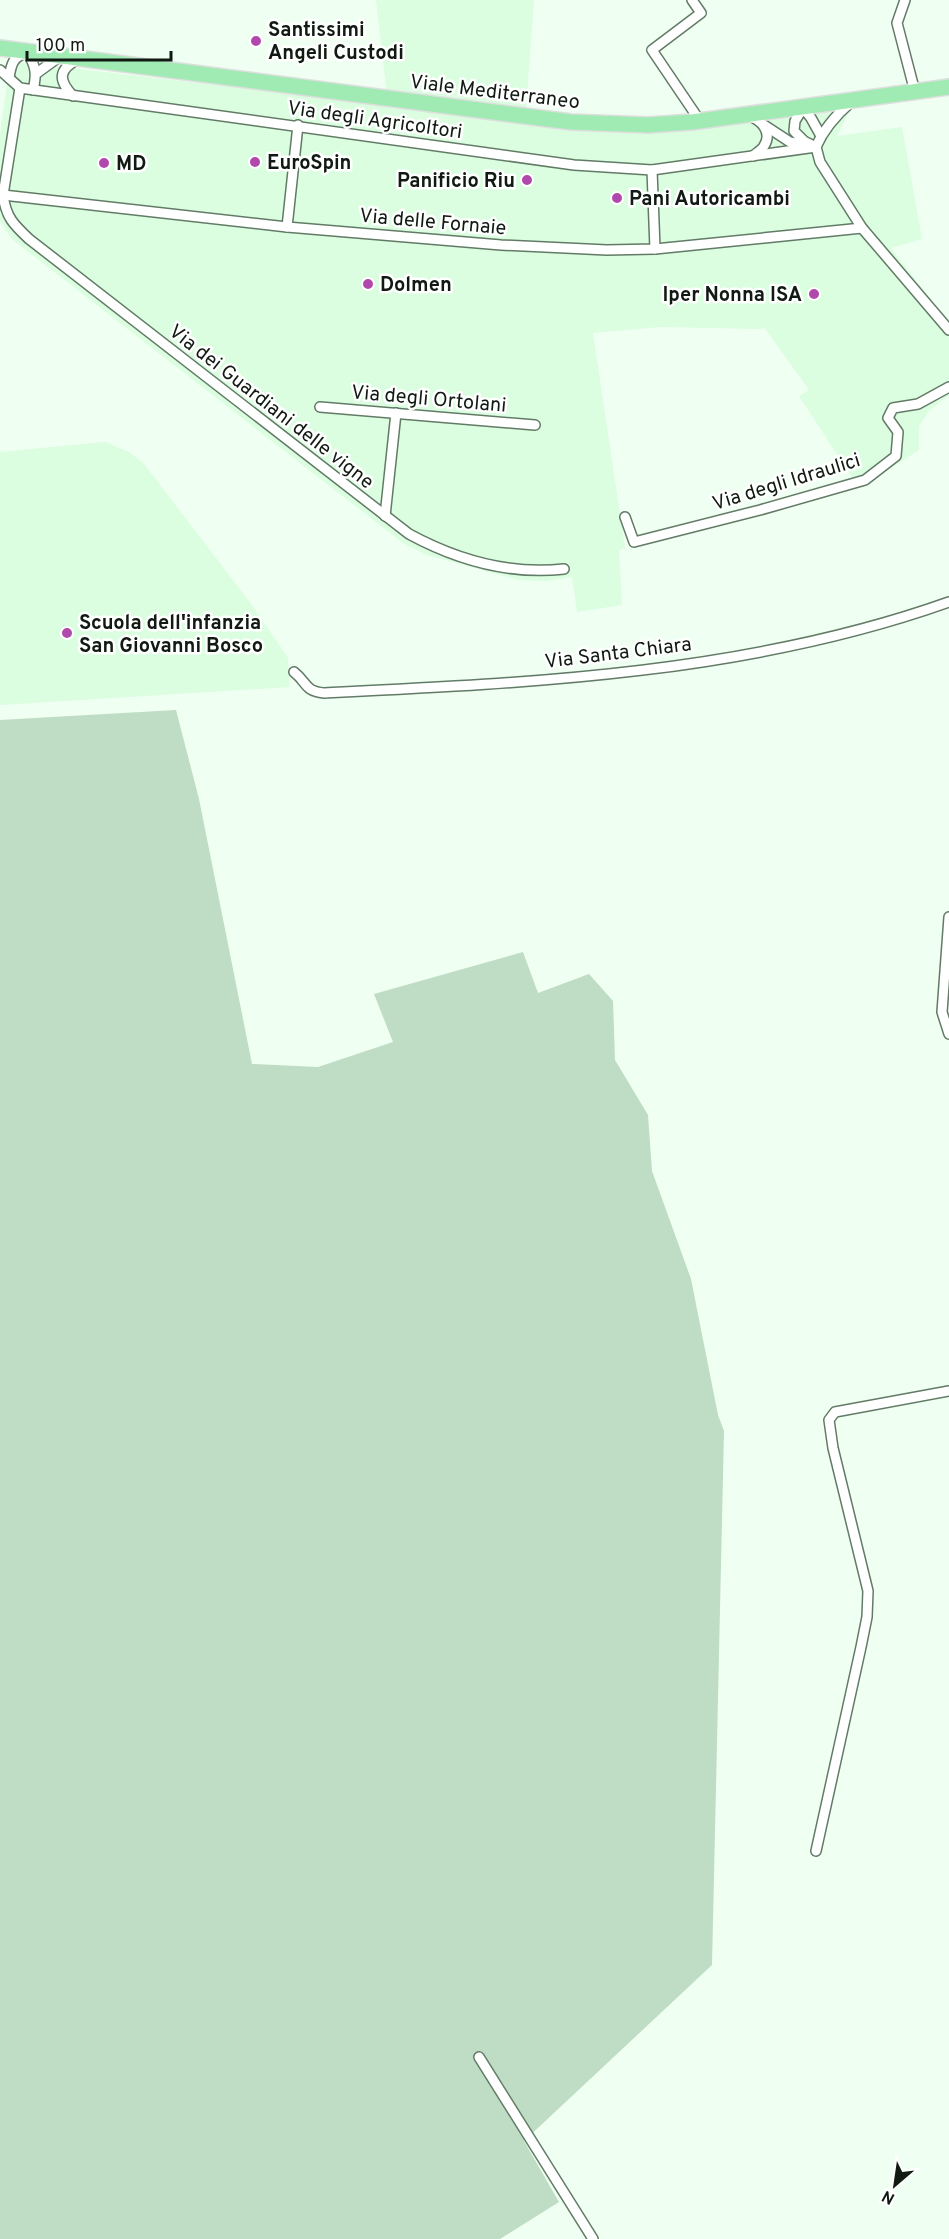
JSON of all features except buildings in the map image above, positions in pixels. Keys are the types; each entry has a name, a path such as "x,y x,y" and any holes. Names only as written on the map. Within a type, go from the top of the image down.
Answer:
{"main road":[{"name":"Viale Mediterraneo","path":"0,48 571,122 648,125 700,121 949,87"}],"street":[{"path":"692,0 701,13 652,50 700,121"},
{"path":"905,0 897,23 915,92"},
{"path":"9,78 11,64 17,56 27,52 37,73 33,90"},
{"path":"37,73 60,57"},
{"path":"73,96 64,87 62,78 68,65 78,59"},
{"path":"0,70 20,88 3,195"},
{"name":"Via degli Agricoltori","path":"20,88 574,165 652,170 816,147"},
{"path":"851,102 835,116 821,136 816,147 820,162 862,228 949,330"},
{"path":"779,152 790,142 795,122 803,108 811,117 821,136"},
{"path":"745,115 758,119 790,142 816,147"},
{"path":"287,227 298,125"},
{"path":"753,156 764,146 766,138 764,125"},
{"path":"794,131 804,141 816,147"},
{"path":"652,170 655,249"},
{"name":"Via delle Fornaie","path":"3,195 287,227 501,245 607,250 655,249 862,228"},
{"name":"Via dei Guardiani delle vigne","path":"3,195 5,210 13,224 28,239 409,534 433,547 477,562 537,572 564,570"},
{"name":"Via degli Idraulici","path":"625,517 634,542 865,480 896,456 898,432 888,418 893,408 918,404 949,387"},
{"name":"Via degli Ortolani","path":"321,407 535,425"},
{"path":"385,516 396,413"},
{"name":"Via Santa Chiara","path":"294,672 300,677 305,687 312,692 324,693 465,686 613,674 762,652 824,639 894,622 949,602"},
{"path":"949,917 942,1012 949,1034"},
{"path":"816,1851 867,1617 868,1591 833,1448 829,1420 835,1412 949,1391"},
{"path":"479,2057 593,2239"}],"shaded area":[{"path":"376,0 534,0 525,124 631,132 746,123 850,110 837,136 902,127 922,239 891,248 949,323 949,395 929,411 919,426 919,450 866,484 855,482 799,396 809,390 764,327 762,329 660,327 593,333 625,548 619,550 622,605 577,612 572,577 548,581 518,580 427,555 403,543 12,239 0,221 0,134 10,61 388,105"},
{"path":"105,442 129,452 144,464 252,605 288,658 289,687 0,705 0,452"},
{"path":"176,710 199,799 252,1064 318,1067 393,1042 374,994 523,952 538,993 589,974 613,1001 615,1060 648,1115 652,1171 691,1279 718,1415 724,1431 712,1965 524,2141 559,2202 500,2239 0,2239 0,720"}],"place":[{"name":"Santissimi Angeli Custodi","path":"256,41"},
{"name":"EuroSpin","path":"255,162"},
{"name":"MD","path":"104,163"},
{"name":"Panificio Riu","path":"527,180"},
{"name":"Pani Autoricambi","path":"617,198"},
{"name":"Dolmen","path":"368,284"},
{"name":"Iper Nonna ISA","path":"814,294"},
{"name":"Scuola dell'infanzia San Giovanni Bosco","path":"67,633"}]}
